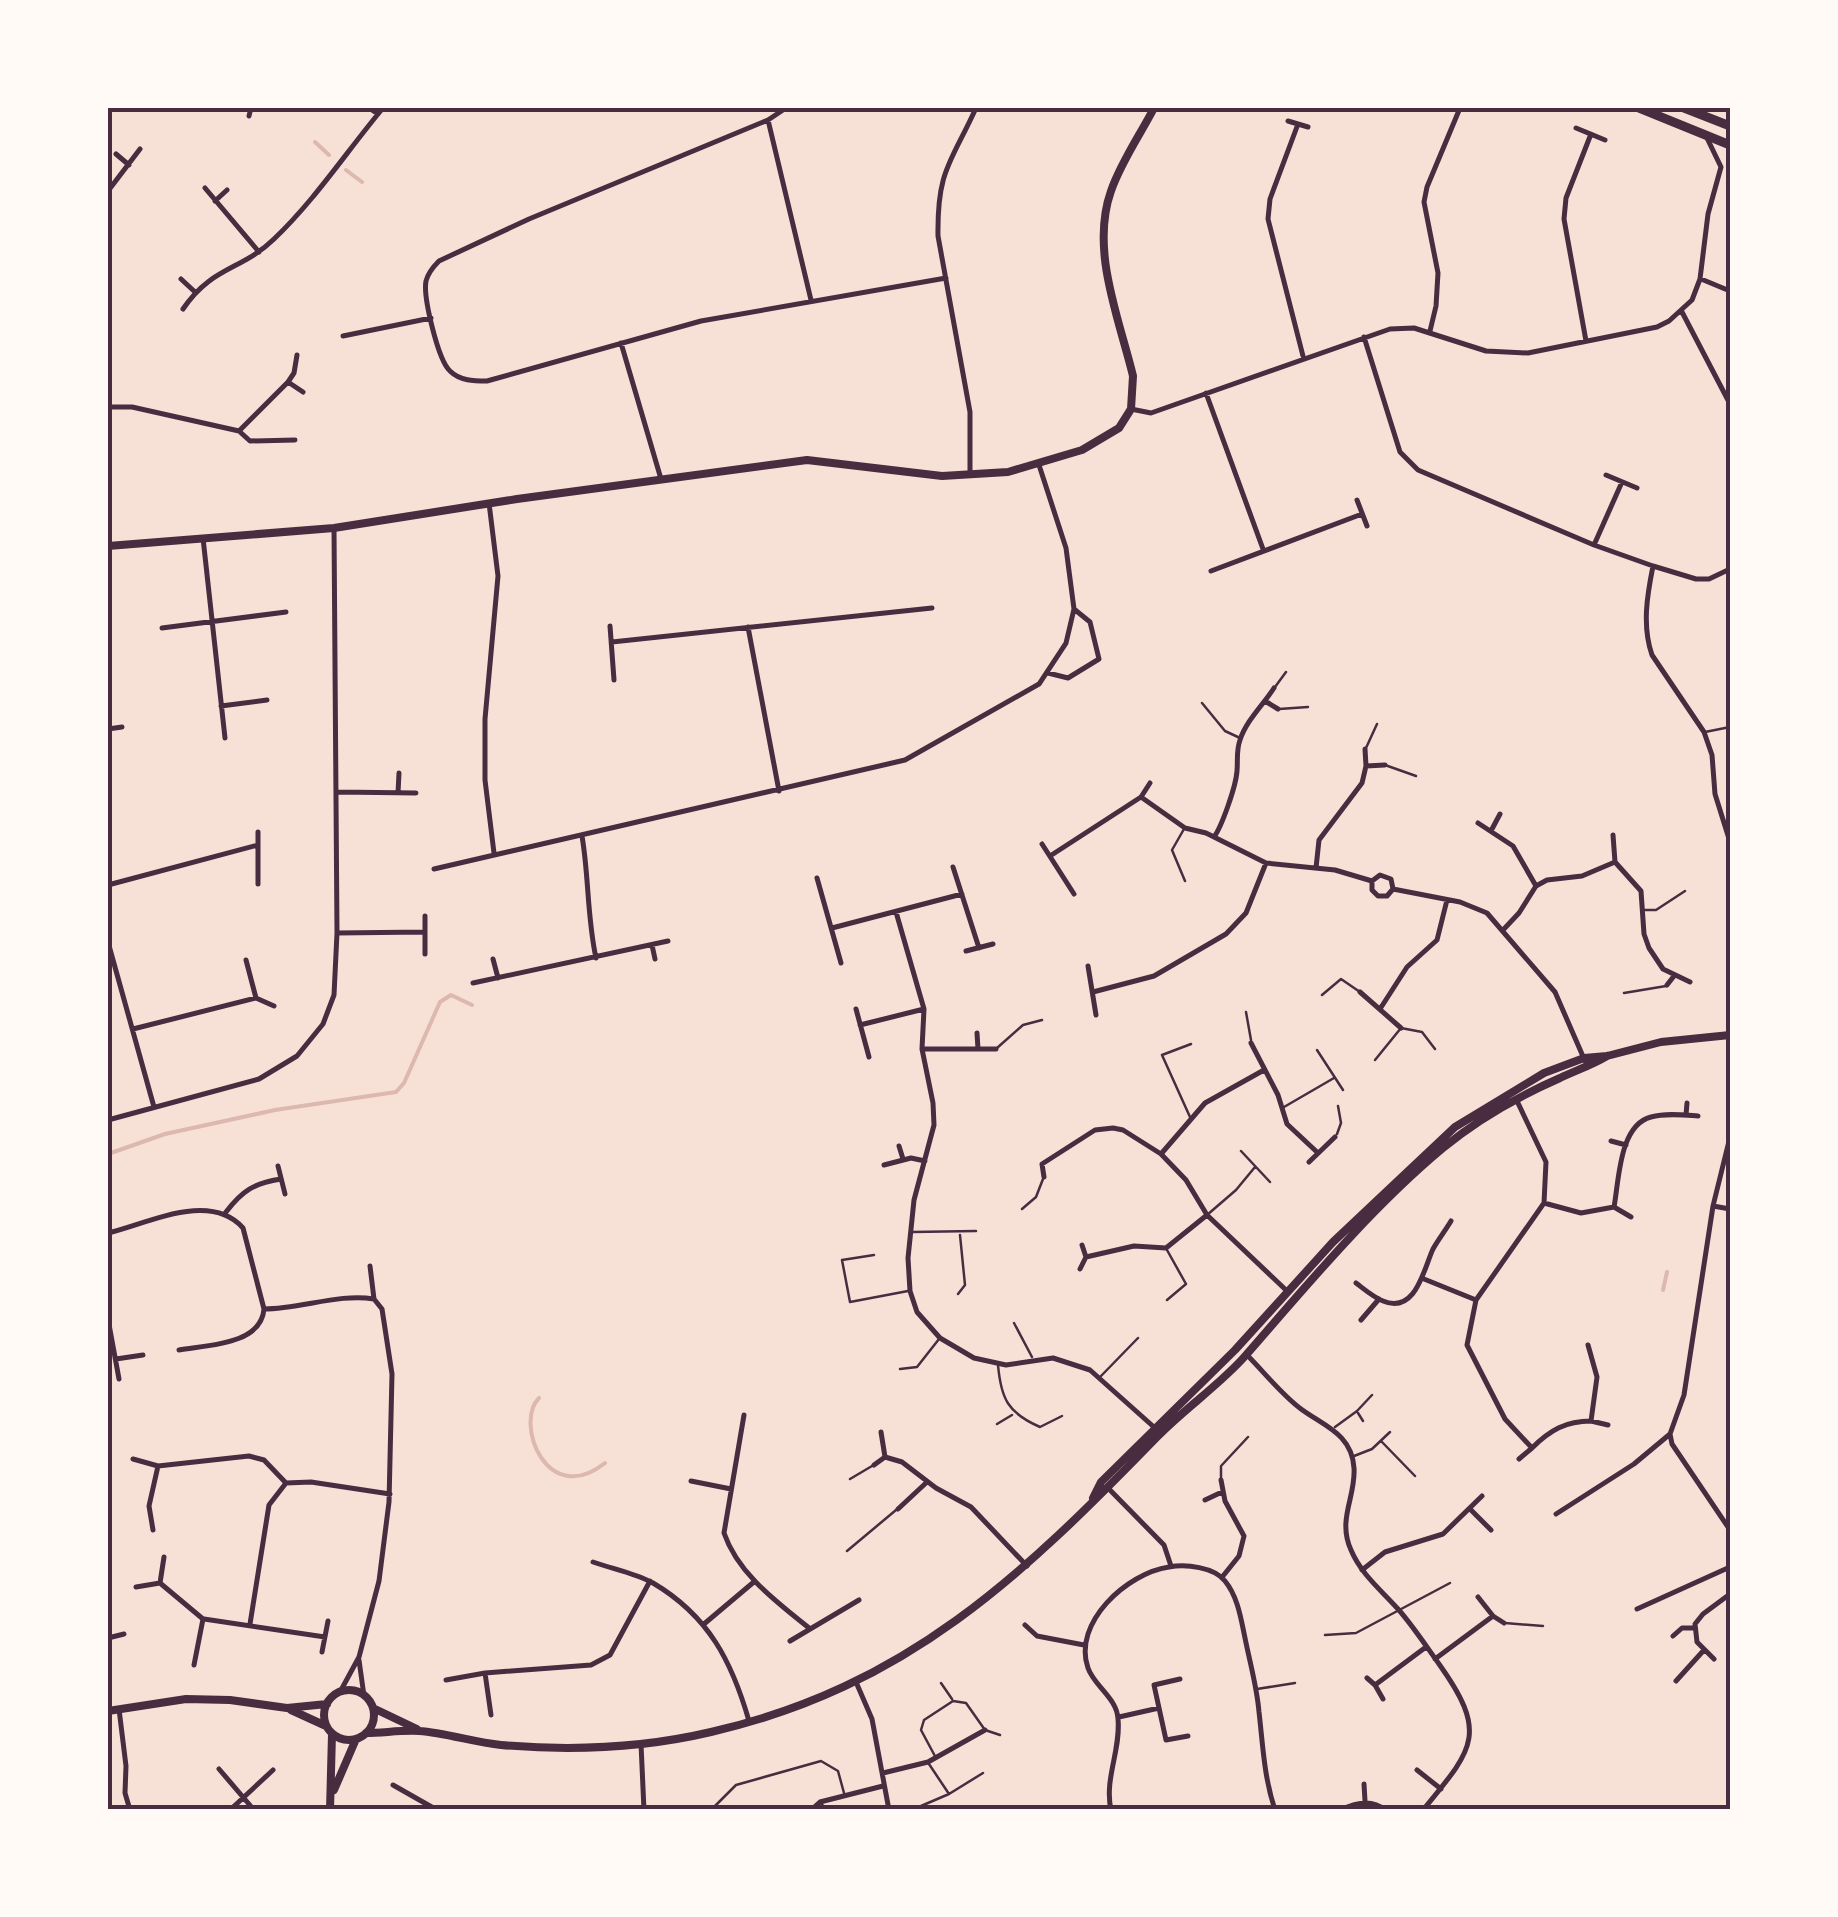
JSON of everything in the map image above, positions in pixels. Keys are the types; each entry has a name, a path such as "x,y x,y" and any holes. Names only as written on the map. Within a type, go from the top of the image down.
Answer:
{"main road":[{"path":"1639,108 1730,146"},
{"path":"1684,108 1730,126"}],"street":[{"path":"249,116 250,108"},
{"path":"183,309 212,276 259,252 303,208 380,111 370,108"},
{"path":"786,108 768,120 445,256 433,266 426,281 432,318 450,372 470,381 488,381 701,321 946,278"},
{"path":"970,475 970,412 938,236 938,192 950,156 976,108"},
{"path":"108,546 334,528 808,460 932,475 970,475 1039,465 1082,450 1119,428 1130,409 1133,376 1102,244 1104,218 1112,187 1154,108"},
{"path":"1430,331 1438,273 1424,202 1460,108"},
{"path":"768,120 810,300"},
{"path":"1288,120 1308,127"},
{"path":"1298,124 1270,198 1268,219 1304,357"},
{"path":"1576,128 1605,140"},
{"path":"1586,342 1564,219 1566,198 1591,134"},
{"path":"1130,409 1152,413 1390,329 1430,331 1496,352 1528,353 1657,327 1682,312 1692,300 1700,279 1708,214 1721,167 1706,136"},
{"path":"108,191 140,150"},
{"path":"116,154 129,165"},
{"path":"205,188 259,252"},
{"path":"215,200 227,190"},
{"path":"181,279 194,292"},
{"path":"1700,279 1730,291"},
{"path":"1682,312 1730,404"},
{"path":"344,336 432,318"},
{"path":"1364,337 1400,452 1409,463 1594,545 1654,566 1709,580 1730,569"},
{"path":"621,344 661,479"},
{"path":"239,432 288,382 297,355"},
{"path":"288,382 303,392"},
{"path":"1206,393 1264,549"},
{"path":"108,407 132,407 239,432 250,440 296,440"},
{"path":"434,869 905,760 1038,684 1066,643 1074,609 1066,548 1039,465"},
{"path":"1606,475 1636,488"},
{"path":"1594,545 1622,482"},
{"path":"1357,500 1367,526"},
{"path":"489,503 498,576 485,719 494,854"},
{"path":"1210,571 1362,514"},
{"path":"108,1120 260,1079 297,1056 323,1024 334,995 337,933 334,528"},
{"path":"203,538 226,738"},
{"path":"1654,566 1646,610 1648,644 1704,732 1712,755 1715,794 1730,842"},
{"path":"612,642 932,608"},
{"path":"1048,673 1068,678 1099,659 1090,622 1074,609"},
{"path":"162,628 286,612"},
{"path":"610,626 614,680"},
{"path":"748,628 780,790"},
{"path":"1214,837 1223,824 1236,778 1240,738 1274,688"},
{"path":"222,706 267,700"},
{"path":"1265,702 1278,709"},
{"path":"108,729 122,727"},
{"path":"1316,868 1319,840 1362,783 1365,749"},
{"path":"1366,766 1385,765"},
{"path":"398,773 398,793"},
{"path":"1050,856 1142,796 1150,783"},
{"path":"338,792 416,794"},
{"path":"1142,796 1185,828 1214,837 1266,864 1344,871 1372,881"},
{"path":"1492,830 1500,814"},
{"path":"1478,823 1518,853 1536,886"},
{"path":"258,832 258,884"},
{"path":"1613,834 1615,862 1641,891 1644,934 1649,948 1663,969 1690,982"},
{"path":"582,836 587,868 586,905 596,958"},
{"path":"1042,844 1074,894"},
{"path":"108,884 258,845"},
{"path":"1503,930 1536,886 1547,880 1582,876 1615,862"},
{"path":"1093,992 1154,976 1226,934 1246,912 1266,864"},
{"path":"953,866 979,948"},
{"path":"1386,875 1393,882 1393,889 1387,896 1378,896 1372,890 1372,881 1376,876 1386,875"},
{"path":"817,878 841,963"},
{"path":"1393,889 1448,900 1487,914 1554,992 1588,1068"},
{"path":"832,928 962,894"},
{"path":"1380,1009 1407,968 1437,940 1448,900"},
{"path":"896,912 924,1009 922,1049 933,1103 934,1125 914,1200 910,1232 910,1291 917,1312 940,1338 974,1358 1006,1365 1033,1359 1068,1361 1101,1377 1157,1430"},
{"path":"425,916 425,954"},
{"path":"337,933 425,932"},
{"path":"473,983 668,941"},
{"path":"108,942 154,1107"},
{"path":"966,951 993,944"},
{"path":"652,945 654,959"},
{"path":"493,959 498,978"},
{"path":"246,960 256,998"},
{"path":"1088,966 1096,1015"},
{"path":"1667,986 1674,976"},
{"path":"1360,992 1401,1028"},
{"path":"132,1029 256,998 274,1006"},
{"path":"856,1009 869,1056"},
{"path":"860,1025 924,1009"},
{"path":"977,1033 978,1050"},
{"path":"1157,1430 1246,1354 1444,1147 1544,1073 1584,1058 1660,1042 1730,1035"},
{"path":"1251,1043 1292,1131 1318,1153"},
{"path":"922,1049 996,1050"},
{"path":"359,1656 364,1696 372,1708 421,1731 473,1742 537,1748 642,1744 697,1735 750,1722 856,1682 933,1638 1026,1566 1091,1502 1332,1242 1439,1140 1514,1096 1588,1068 1608,1056"},
{"path":"1161,1154 1204,1103 1264,1070"},
{"path":"1514,1096 1546,1162 1544,1202 1476,1300 1468,1345 1505,1420 1532,1448"},
{"path":"1686,1115 1687,1103"},
{"path":"1614,1207 1626,1145 1636,1126 1648,1117 1698,1116"},
{"path":"1042,1164 1102,1128 1124,1130 1161,1154 1186,1180 1207,1215 1294,1300"},
{"path":"1309,1162 1335,1136"},
{"path":"1556,1514 1634,1464 1670,1434 1684,1395 1713,1206 1730,1138"},
{"path":"1610,1141 1626,1145"},
{"path":"899,1146 902,1160"},
{"path":"1032,1159 1042,1164"},
{"path":"884,1165 902,1160 924,1161"},
{"path":"1042,1164 1044,1177"},
{"path":"278,1166 285,1194"},
{"path":"225,1213 241,1192 280,1180"},
{"path":"1544,1202 1582,1212 1614,1207 1631,1217"},
{"path":"1713,1206 1730,1210"},
{"path":"108,1233 207,1208 225,1213 243,1228 264,1310 260,1326 249,1335 179,1350"},
{"path":"1086,1257 1134,1246 1166,1248 1207,1215"},
{"path":"1356,1283 1379,1299 1396,1304 1408,1298 1424,1279 1431,1252 1450,1222"},
{"path":"1080,1268 1086,1257 1082,1245"},
{"path":"370,1266 374,1300"},
{"path":"1424,1279 1476,1300"},
{"path":"108,1711 186,1700 230,1700 287,1708 327,1704 340,1692 359,1656 379,1581 390,1494 392,1374 382,1308 374,1300 358,1297 264,1310"},
{"path":"1361,1320 1379,1299"},
{"path":"108,1319 119,1379"},
{"path":"1237,1347 1245,1345 1246,1354 1300,1408 1334,1428 1353,1456 1354,1482 1346,1506 1345,1534 1362,1570 1400,1611 1463,1698 1469,1724 1465,1750 1423,1810"},
{"path":"1588,1345 1597,1377 1592,1421"},
{"path":"116,1359 143,1354"},
{"path":"744,1415 724,1534 755,1580 809,1628"},
{"path":"1519,1459 1547,1433 1564,1424 1592,1421 1608,1425"},
{"path":"881,1432 885,1457"},
{"path":"1670,1434 1672,1444 1730,1530"},
{"path":"133,1458 158,1466 249,1456 264,1460 286,1483 311,1482 390,1494"},
{"path":"885,1457 902,1462 927,1482 972,1507 1026,1566"},
{"path":"874,1465 885,1457"},
{"path":"153,1530 149,1506 158,1466"},
{"path":"1222,1480 1222,1492 1244,1536 1239,1556 1222,1577"},
{"path":"691,1482 731,1489"},
{"path":"898,1509 927,1482"},
{"path":"250,1624 269,1505 286,1483"},
{"path":"1105,1485 1156,1535 1171,1566"},
{"path":"1205,1500 1222,1492"},
{"path":"1362,1570 1385,1552 1443,1534 1482,1496"},
{"path":"1470,1509 1492,1530"},
{"path":"160,1583 164,1557"},
{"path":"593,1562 650,1581 703,1624 732,1666 750,1722"},
{"path":"1112,1810 1109,1784 1118,1717 1108,1696 1088,1671 1084,1645 1090,1626 1132,1580 1171,1566 1202,1568 1222,1577 1239,1609 1256,1689 1262,1758 1274,1810"},
{"path":"1637,1609 1730,1567"},
{"path":"703,1624 755,1580"},
{"path":"446,1680 591,1665 610,1655 650,1581"},
{"path":"136,1587 160,1583 203,1619 325,1637"},
{"path":"1714,1659 1697,1642 1695,1628 1703,1614 1730,1594"},
{"path":"1478,1597 1504,1623"},
{"path":"790,1641 858,1600"},
{"path":"1435,1659 1493,1616"},
{"path":"194,1665 203,1619"},
{"path":"322,1652 328,1621"},
{"path":"1025,1625 1036,1636 1084,1645"},
{"path":"1673,1636 1682,1628 1695,1628"},
{"path":"108,1638 124,1634"},
{"path":"1376,1685 1426,1647"},
{"path":"1676,1681 1704,1650"},
{"path":"485,1673 491,1715"},
{"path":"1368,1678 1383,1699"},
{"path":"1180,1680 1154,1686 1166,1740 1188,1736"},
{"path":"856,1682 872,1719 889,1810"},
{"path":"340,1692 348,1690 364,1696"},
{"path":"327,1704 330,1810"},
{"path":"287,1708 347,1740 366,1733 371,1726 372,1708"},
{"path":"1118,1717 1158,1708"},
{"path":"119,1709 125,1793 130,1810"},
{"path":"882,1773 928,1762 986,1730"},
{"path":"366,1733 421,1731"},
{"path":"332,1794 356,1739"},
{"path":"642,1744 644,1810"},
{"path":"219,1769 254,1810"},
{"path":"230,1810 273,1770"},
{"path":"1417,1770 1441,1789"},
{"path":"1364,1784 1365,1802"},
{"path":"393,1785 418,1806 437,1810"},
{"path":"811,1810 820,1802 884,1786"},
{"path":"1341,1810 1365,1802 1385,1810"}],"lane":[{"path":"1274,688 1286,672"},
{"path":"1202,703 1225,731 1240,738"},
{"path":"1278,709 1308,707"},
{"path":"1365,749 1377,724"},
{"path":"1704,732 1730,728"},
{"path":"1385,765 1416,776"},
{"path":"1185,828 1172,850 1185,881"},
{"path":"1644,910 1656,910 1685,891"},
{"path":"1322,995 1342,979 1360,992"},
{"path":"1624,993 1667,986"},
{"path":"1246,1012 1251,1043"},
{"path":"996,1050 1023,1025 1042,1020"},
{"path":"1375,1060 1401,1028 1422,1032 1435,1048"},
{"path":"1190,1117 1162,1055 1191,1044"},
{"path":"1317,1050 1343,1090"},
{"path":"1283,1108 1334,1078"},
{"path":"1335,1136 1340,1128 1338,1106"},
{"path":"1241,1151 1270,1182"},
{"path":"1207,1215 1255,1167"},
{"path":"1022,1209 1036,1197 1044,1177"},
{"path":"910,1232 976,1232"},
{"path":"958,1294 966,1284 960,1234"},
{"path":"1166,1248 1186,1284 1168,1300"},
{"path":"874,1255 842,1260 850,1302 910,1291"},
{"path":"1014,1323 1033,1359"},
{"path":"900,1369 916,1367 940,1338"},
{"path":"1101,1377 1138,1338"},
{"path":"998,1364 1003,1392 1013,1414 1040,1427 1062,1416"},
{"path":"1334,1428 1357,1412 1372,1395"},
{"path":"1357,1412 1363,1421"},
{"path":"997,1424 1013,1414"},
{"path":"1353,1456 1372,1449 1390,1432"},
{"path":"1222,1480 1221,1466 1248,1437"},
{"path":"1381,1440 1415,1476"},
{"path":"850,1480 874,1465"},
{"path":"847,1551 898,1509"},
{"path":"1325,1635 1356,1633 1450,1583"},
{"path":"1504,1623 1543,1626"},
{"path":"941,1683 953,1701"},
{"path":"1256,1689 1295,1683"},
{"path":"936,1758 921,1730 924,1720 953,1701 966,1703 986,1730 1000,1734"},
{"path":"711,1810 736,1785 821,1761 838,1771 845,1794"},
{"path":"928,1762 948,1794"},
{"path":"921,1806 983,1773"},
{"path":"820,1802 826,1810"}],"waterway":[{"path":"315,142 329,155"},
{"path":"346,170 362,182"},
{"path":"108,1154 165,1134 275,1110 396,1092 404,1083 440,1002 451,995 472,1005"},
{"path":"1663,1290 1667,1272"},
{"path":"539,1398 532,1410 534,1442 552,1469 567,1476 584,1474 605,1463"}]}
